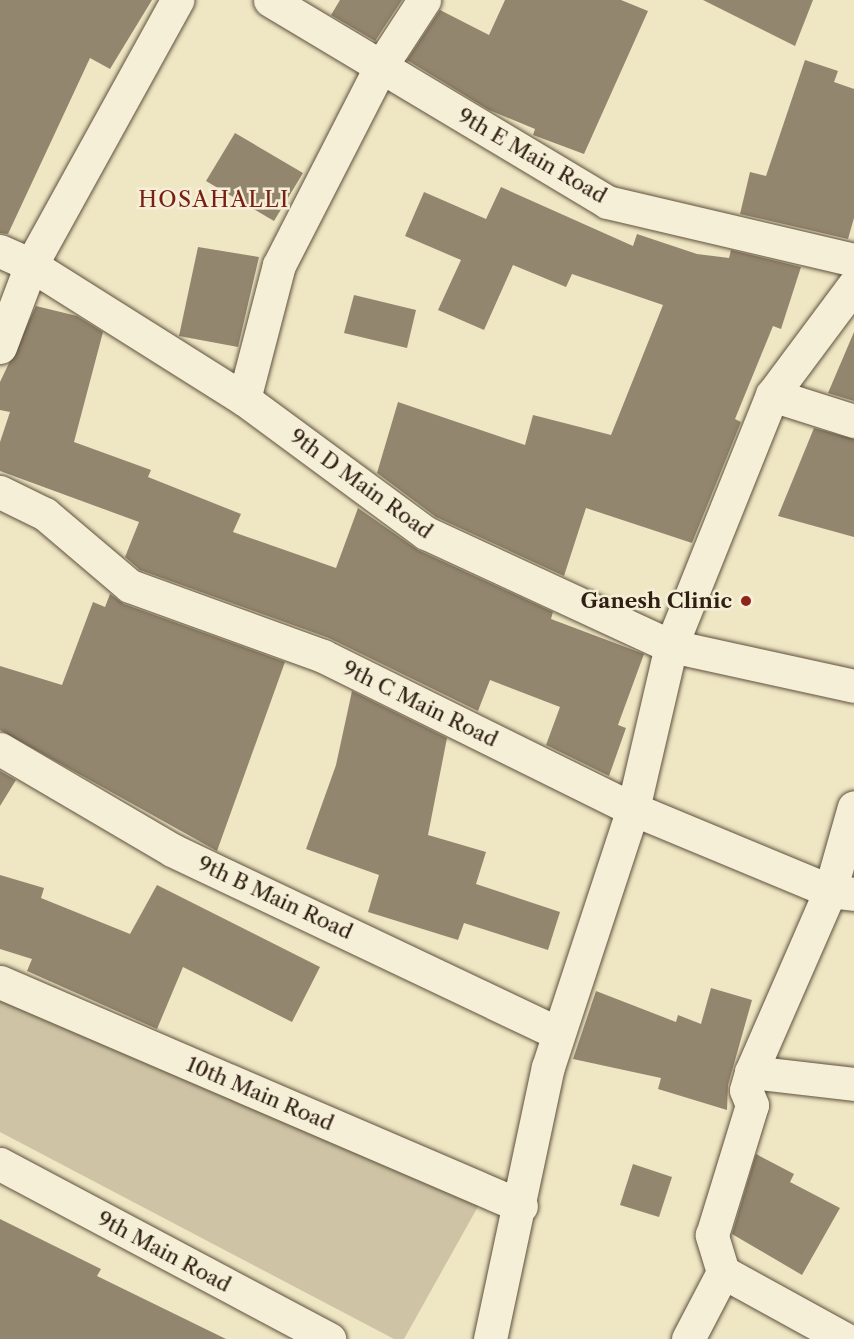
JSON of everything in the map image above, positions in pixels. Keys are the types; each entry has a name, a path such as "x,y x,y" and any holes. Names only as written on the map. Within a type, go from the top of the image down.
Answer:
{"street":[{"path":"0,347 31,265 177,0"},
{"name":"9th E Main Road","path":"270,0 607,202 854,260"},
{"path":"244,399 279,265 381,66 424,0"},
{"name":"9th D Main Road","path":"0,251 31,265 244,399 426,533 671,646 854,686"},
{"path":"490,1339 558,1033 633,808 671,646 772,395 854,285"},
{"path":"772,395 854,421"},
{"name":"9th C Main Road","path":"2,497 45,513 130,586 323,656 633,808 842,893"},
{"name":"9th B Main Road","path":"0,749 172,850 558,1033"},
{"path":"688,1339 723,1272 712,1235 752,1105 746,1090 751,1072 842,893 854,807"},
{"name":"10th Main Road","path":"0,982 521,1206"},
{"path":"751,1072 854,1084"},
{"name":"9th Main Road","path":"0,1164 329,1339"},
{"path":"723,1272 845,1339"}],"shaded area":[{"path":"0,984 485,1194 404,1339 394,1339 0,1132"}],"building":[{"path":"0,0 152,0 110,69 90,58 8,234 0,233"},
{"path":"340,0 402,0 375,41 331,15"},
{"path":"505,0 621,0 648,11 584,154 533,135 535,129 489,110 407,60 440,10 489,35"},
{"path":"703,0 813,0 795,46"},
{"path":"805,60 838,71 834,82 854,89 854,218 848,239 740,214 750,172 766,176"},
{"path":"235,133 303,173 274,221 206,181"},
{"path":"501,187 633,246 637,234 697,254 729,258 731,250 801,267 781,329 773,326 735,419 741,422 692,543 586,508 564,576 436,517 377,473 398,402 525,445 533,415 611,435 663,305 572,274 566,287 513,265 484,330 438,310 461,260 405,236 424,192 486,219"},
{"path":"198,247 259,257 238,347 179,336"},
{"path":"354,295 416,310 407,348 344,333"},
{"path":"36,306 77,316 103,332 74,442 151,470 148,477 241,514 233,532 336,568 358,508 418,550 553,612 551,619 644,654 618,725 626,728 609,776 546,745 560,707 490,680 478,711 329,638 140,570 125,557 139,522 0,471 0,442 10,412 0,410 0,382"},
{"path":"854,332 854,401 828,393"},
{"path":"814,428 854,439 854,537 778,516"},
{"path":"110,594 124,604 285,662 217,851 0,730 0,666 62,685 93,602 105,607"},
{"path":"352,691 447,738 428,835 486,852 476,884 560,912 548,950 464,923 458,940 368,912 379,875 306,849 336,765"},
{"path":"0,771 16,780 0,806"},
{"path":"0,875 44,888 41,898 130,934 157,885 320,967 292,1022 183,967 157,1029 27,971 32,959 0,949"},
{"path":"711,988 752,1000 728,1085 727,1110 658,1089 661,1078 573,1059 596,991 676,1022 678,1015 701,1024"},
{"path":"756,1154 794,1174 790,1182 840,1208 802,1275 732,1234"},
{"path":"633,1164 672,1177 659,1217 620,1205"},
{"path":"0,1219 101,1269 97,1276 226,1339 0,1339"}],"place":[{"name":"Ganesh Clinic","path":"746,601"}],"district":[{"name":"HOSAHALLI","path":"214,200"}]}
